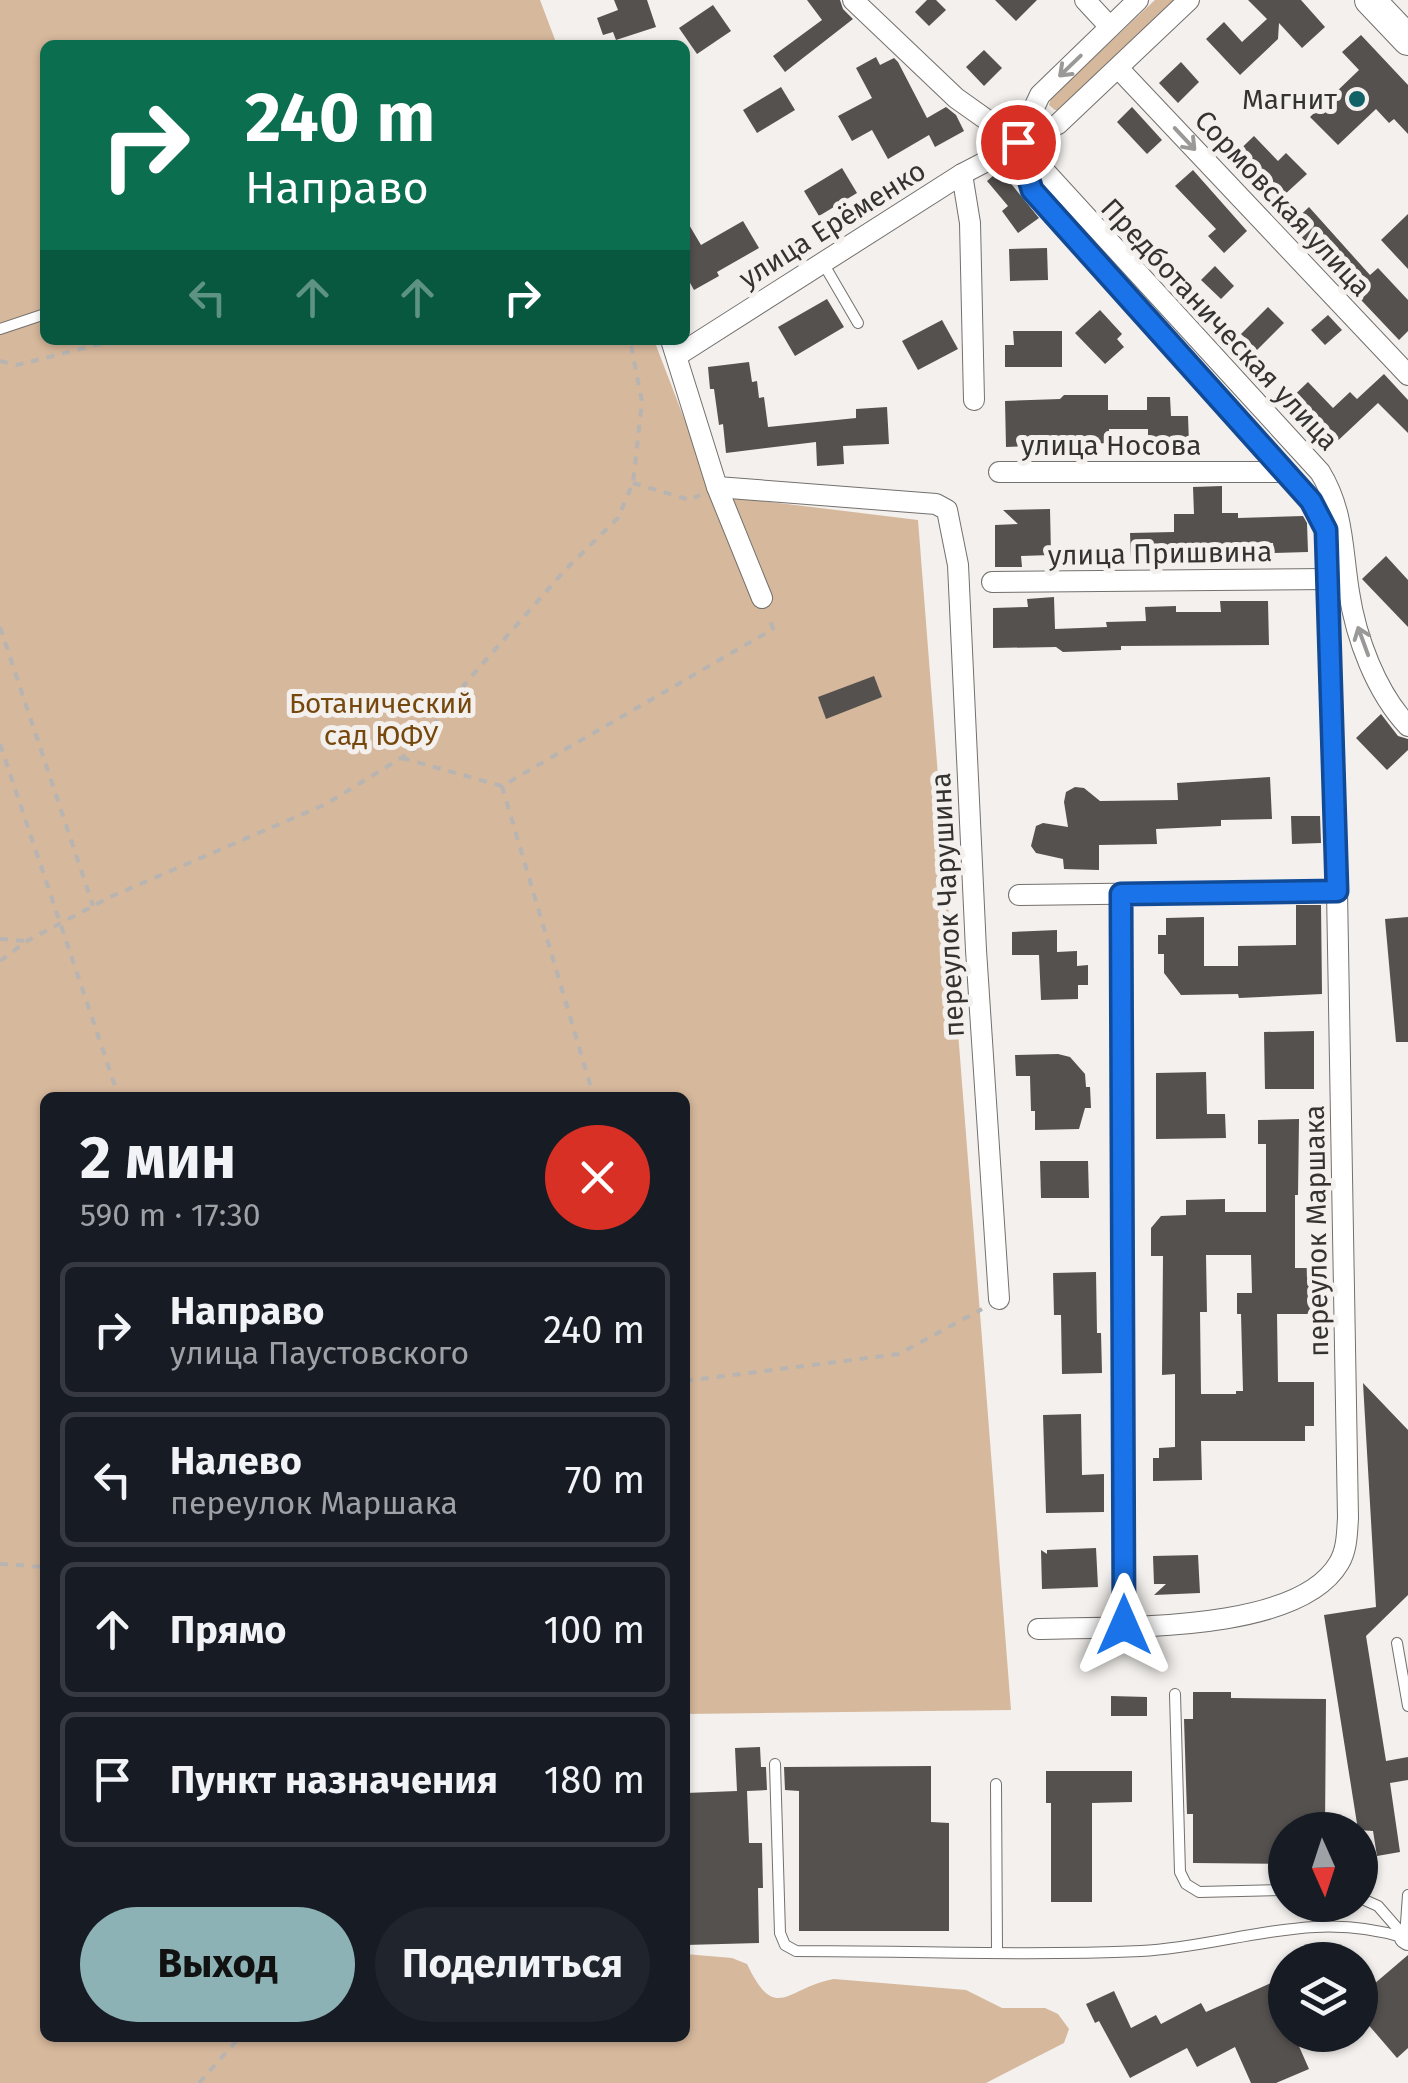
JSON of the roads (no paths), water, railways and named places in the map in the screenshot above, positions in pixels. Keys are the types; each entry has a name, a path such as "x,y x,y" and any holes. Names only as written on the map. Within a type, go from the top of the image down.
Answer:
{"main road":[{"path":"1370,0 1408,40"}],"street":[{"name":"Предботаническая улица","path":"853,0 956,98 1018,142 1320,472 1343,528 1354,616 1382,688 1408,726"},
{"path":"1085,0 1110,27"},
{"path":"1018,142 1040,95 1138,0"},
{"name":"улица Ерёменко","path":"690,338 822,262 962,174 1058,124 1188,0"},
{"name":"Сормовская улица","path":"1118,68 1408,375"},
{"name":"Предботаническая улица","path":"1018,142 1032,190 1323,518 1329,579"},
{"path":"962,174 970,223 974,400"},
{"path":"674,347 718,486 762,598"},
{"name":"улица Носова","path":"999,472 1284,472"},
{"name":"переулок Чарушина","path":"718,486 936,504 947,510 958,564 976,950 999,1299"},
{"name":"улица Пришвина","path":"992,582 1329,579"},
{"name":"переулок Маршака","path":"1038,1629 1230,1619 1289,1602 1328,1578 1346,1545 1329,579"},
{"path":"1020,895 1337,891"},
{"path":"1121,894 1124,1625"}],"lane":[{"path":"822,262 858,323"},
{"path":"0,328 40,316"},
{"path":"1397,1642 1408,1706"},
{"path":"1175,1694 1180,1872 1186,1884 1199,1892 1268,1890"},
{"path":"775,1764 780,1933 785,1945 796,1951 1143,1950 1331,1924 1378,1929 1407,1938"},
{"path":"996,1784 998,1951"},
{"path":"1407,1938 1408,1895"},
{"path":"1378,1906 1407,1938"}],"place":[{"name":"Магнит","path":"1357,99"}],"park label":[{"name":"Ботанический сад ЮФУ","path":"381,719"}]}
